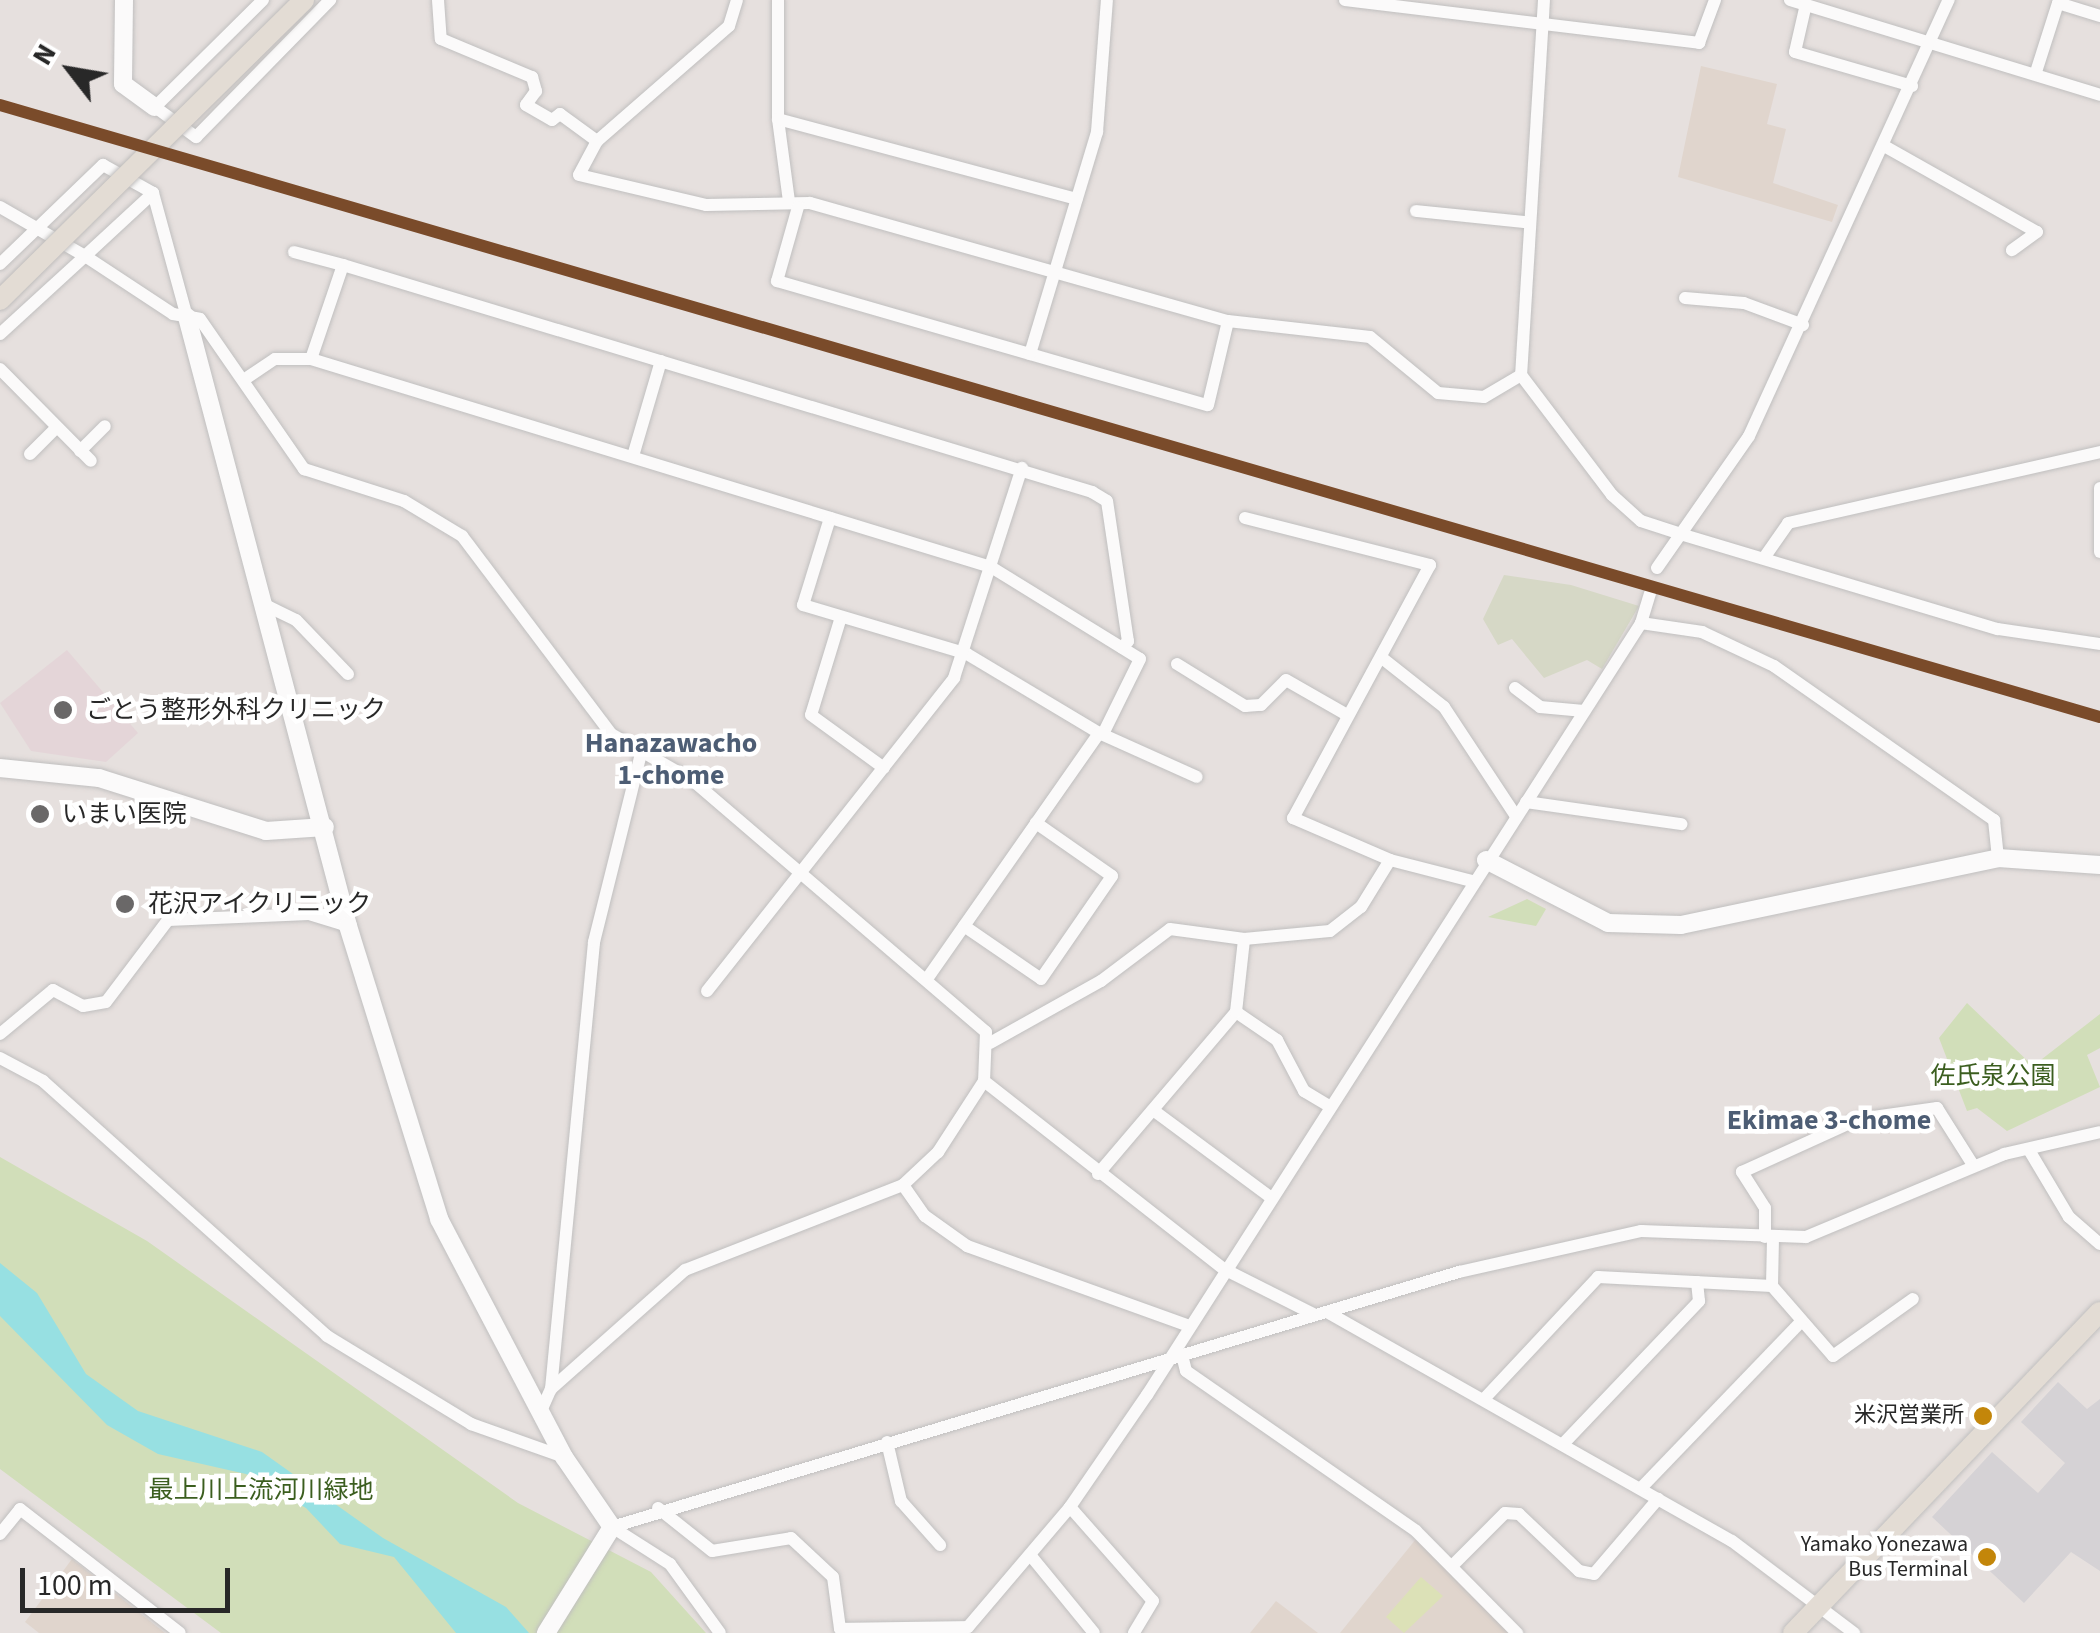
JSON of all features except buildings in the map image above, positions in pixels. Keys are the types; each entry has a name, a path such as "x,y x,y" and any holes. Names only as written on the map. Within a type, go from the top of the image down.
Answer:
{"main road":[{"path":"0,300 304,0"},
{"path":"1792,1633 2100,1312"}],"street":[{"path":"124,0 124,84 196,137 330,0"},
{"path":"155,106 263,0"},
{"path":"438,0 441,39 532,77 536,91 526,105 552,120 560,114 596,141"},
{"path":"737,0 729,26 596,141 578,174 706,205 794,204 1228,321 1370,337 1438,394 1484,397 1520,375"},
{"path":"778,0 778,120 794,204 777,281 1208,405 1228,321"},
{"path":"1030,354 1096,132 1107,0"},
{"path":"1344,0 1542,20 1700,43 1714,0"},
{"path":"1544,0 1526,222 1520,375 1612,495 1641,521 1677,534 1766,556 1998,629 2100,644"},
{"path":"1790,0 1934,38 2100,96"},
{"path":"1657,568 1677,534 1749,436 1886,147 1949,0"},
{"path":"2036,72 2058,2 2100,16"},
{"path":"1806,4 1795,52 1912,86"},
{"path":"778,120 1076,199"},
{"path":"1886,147 2037,232 2012,250"},
{"path":"0,264 103,165 153,192 348,926 439,1219 564,1457 612,1527 670,1564 720,1633"},
{"path":"0,334 153,192"},
{"path":"0,208 218,334 304,469 404,501 484,554 557,667 611,734 692,780 800,867 929,976 990,1042"},
{"path":"1416,211 1526,222"},
{"path":"294,252 1022,468 1107,502 1128,641 1122,648"},
{"path":"311,359 343,264"},
{"path":"1684,298 1744,303 1803,325"},
{"path":"248,377 275,359 311,359 990,567 1140,659 1101,733 929,976"},
{"path":"633,456 660,361"},
{"path":"0,370 91,462"},
{"path":"80,451 105,426"},
{"path":"30,454 57,427"},
{"path":"1766,556 1788,523 2100,452"},
{"path":"707,991 800,867 884,768 968,654 990,567 1022,468"},
{"path":"2100,488 2100,552"},
{"path":"830,518 802,605 968,654 1101,733 1197,777"},
{"path":"1245,518 1430,565 1293,818 1390,860 1472,881"},
{"path":"658,1508 712,1551 792,1538 833,1577 840,1629 968,1627 1070,1507 1641,623 1650,592"},
{"path":"265,605 296,620 348,674"},
{"path":"841,617 811,715 884,768"},
{"path":"1641,623 1702,632 1774,666 1994,820 1998,858"},
{"path":"1382,658 1444,707 1516,816"},
{"path":"1177,664 1245,706 1261,705 1286,680 1347,715"},
{"path":"1516,688 1540,706 1584,711"},
{"path":"540,1411 551,1389 594,942 641,753"},
{"path":"0,768 100,778 266,831 325,828"},
{"path":"1526,802 1681,824"},
{"path":"964,926 1041,978 1112,876 1036,824"},
{"path":"1486,860 1608,922 1681,926 1998,858 2100,865"},
{"path":"990,1042 1102,981 1170,929 1244,939 1330,931 1362,907 1390,860"},
{"path":"0,1034 53,990 83,1006 106,1002 168,920 309,914 348,926"},
{"path":"1098,1174 1236,1012 1244,939"},
{"path":"1236,1012 1277,1040 1304,1090 1329,1106"},
{"path":"551,1389 685,1270 903,1185 938,1152 984,1081 990,1042"},
{"path":"0,1058 43,1081 326,1336 470,1424 564,1457"},
{"path":"984,1081 1224,1269 1321,1314 1564,1442 1642,1488 1854,1633"},
{"path":"1914,1299 1833,1356 1772,1286 1764,1208 1742,1172 1860,1120 1937,1108 1973,1165"},
{"path":"1153,1110 1270,1197"},
{"path":"546,1633 612,1527 658,1508 1582,1239 1641,1231 1769,1238 1850,1224 1973,1165 2100,1132"},
{"path":"2030,1150 2069,1217 2100,1244"},
{"path":"903,1185 925,1216 967,1246 1187,1325"},
{"path":"1484,1399 1598,1277 1772,1286"},
{"path":"1564,1442 1699,1300 1697,1282"},
{"path":"1642,1488 1801,1322"},
{"path":"1182,1354 1186,1370 1454,1564 1517,1633"},
{"path":"886,1442 901,1501 940,1545"},
{"path":"1454,1564 1505,1514 1519,1514 1579,1571 1594,1574 1658,1499"},
{"path":"1070,1507 1153,1601 1134,1633"},
{"path":"0,1534 20,1509 180,1633"},
{"path":"1031,1556 1094,1633"}],"shaded area":[{"path":"1701,66 1777,84 1767,124 1786,129 1773,183 1838,205 1832,222 1678,177"},
{"path":"67,650 138,733 106,762 31,751 0,703"},
{"path":"2058,1382 2087,1409 2100,1399 2100,1571 2071,1552 2024,1603 1932,1517 1992,1452 2038,1493 2065,1463 2021,1422"},
{"path":"1416,1539 1513,1633 1340,1633"},
{"path":"72,1559 165,1633 39,1633 25,1622"},
{"path":"1276,1601 1318,1633 1250,1633"}],"green space":[{"path":"1504,575 1571,585 1639,606 1602,669 1587,660 1544,678 1512,639 1498,645 1483,619"},
{"path":"1527,899 1546,909 1536,926 1488,917"},
{"name":"佐氏泉公園","path":"1967,1003 2033,1066 2100,1014 2100,1048 2087,1055 2100,1087 2007,1131 1977,1108 1967,1111 1939,1038"},
{"name":"最上川上流河川緑地","path":"0,1157 147,1241 518,1503 651,1572 706,1633 221,1633 0,1469"},
{"path":"1421,1577 1443,1596 1404,1633 1386,1617"}],"water":[{"path":"0,1263 37,1293 86,1374 138,1411 262,1452 383,1538 506,1607 529,1633 456,1633 394,1557 340,1544 306,1508 246,1474 158,1454 107,1425 0,1316"}],"transit line":[{"path":"0,105 2100,717"}],"place":[{"name":"ごとう整形外科クリニック","path":"63,710"},
{"name":"いまい医院","path":"40,814"},
{"name":"花沢アイクリニック","path":"125,904"},
{"name":"米沢営業所","path":"1983,1416"},
{"name":"Yamako Yonezawa Bus Terminal","path":"1987,1557"}],"district":[{"name":"Hanazawacho 1-chome","path":"671,759"},
{"name":"Ekimae 3-chome","path":"1829,1120"}]}
